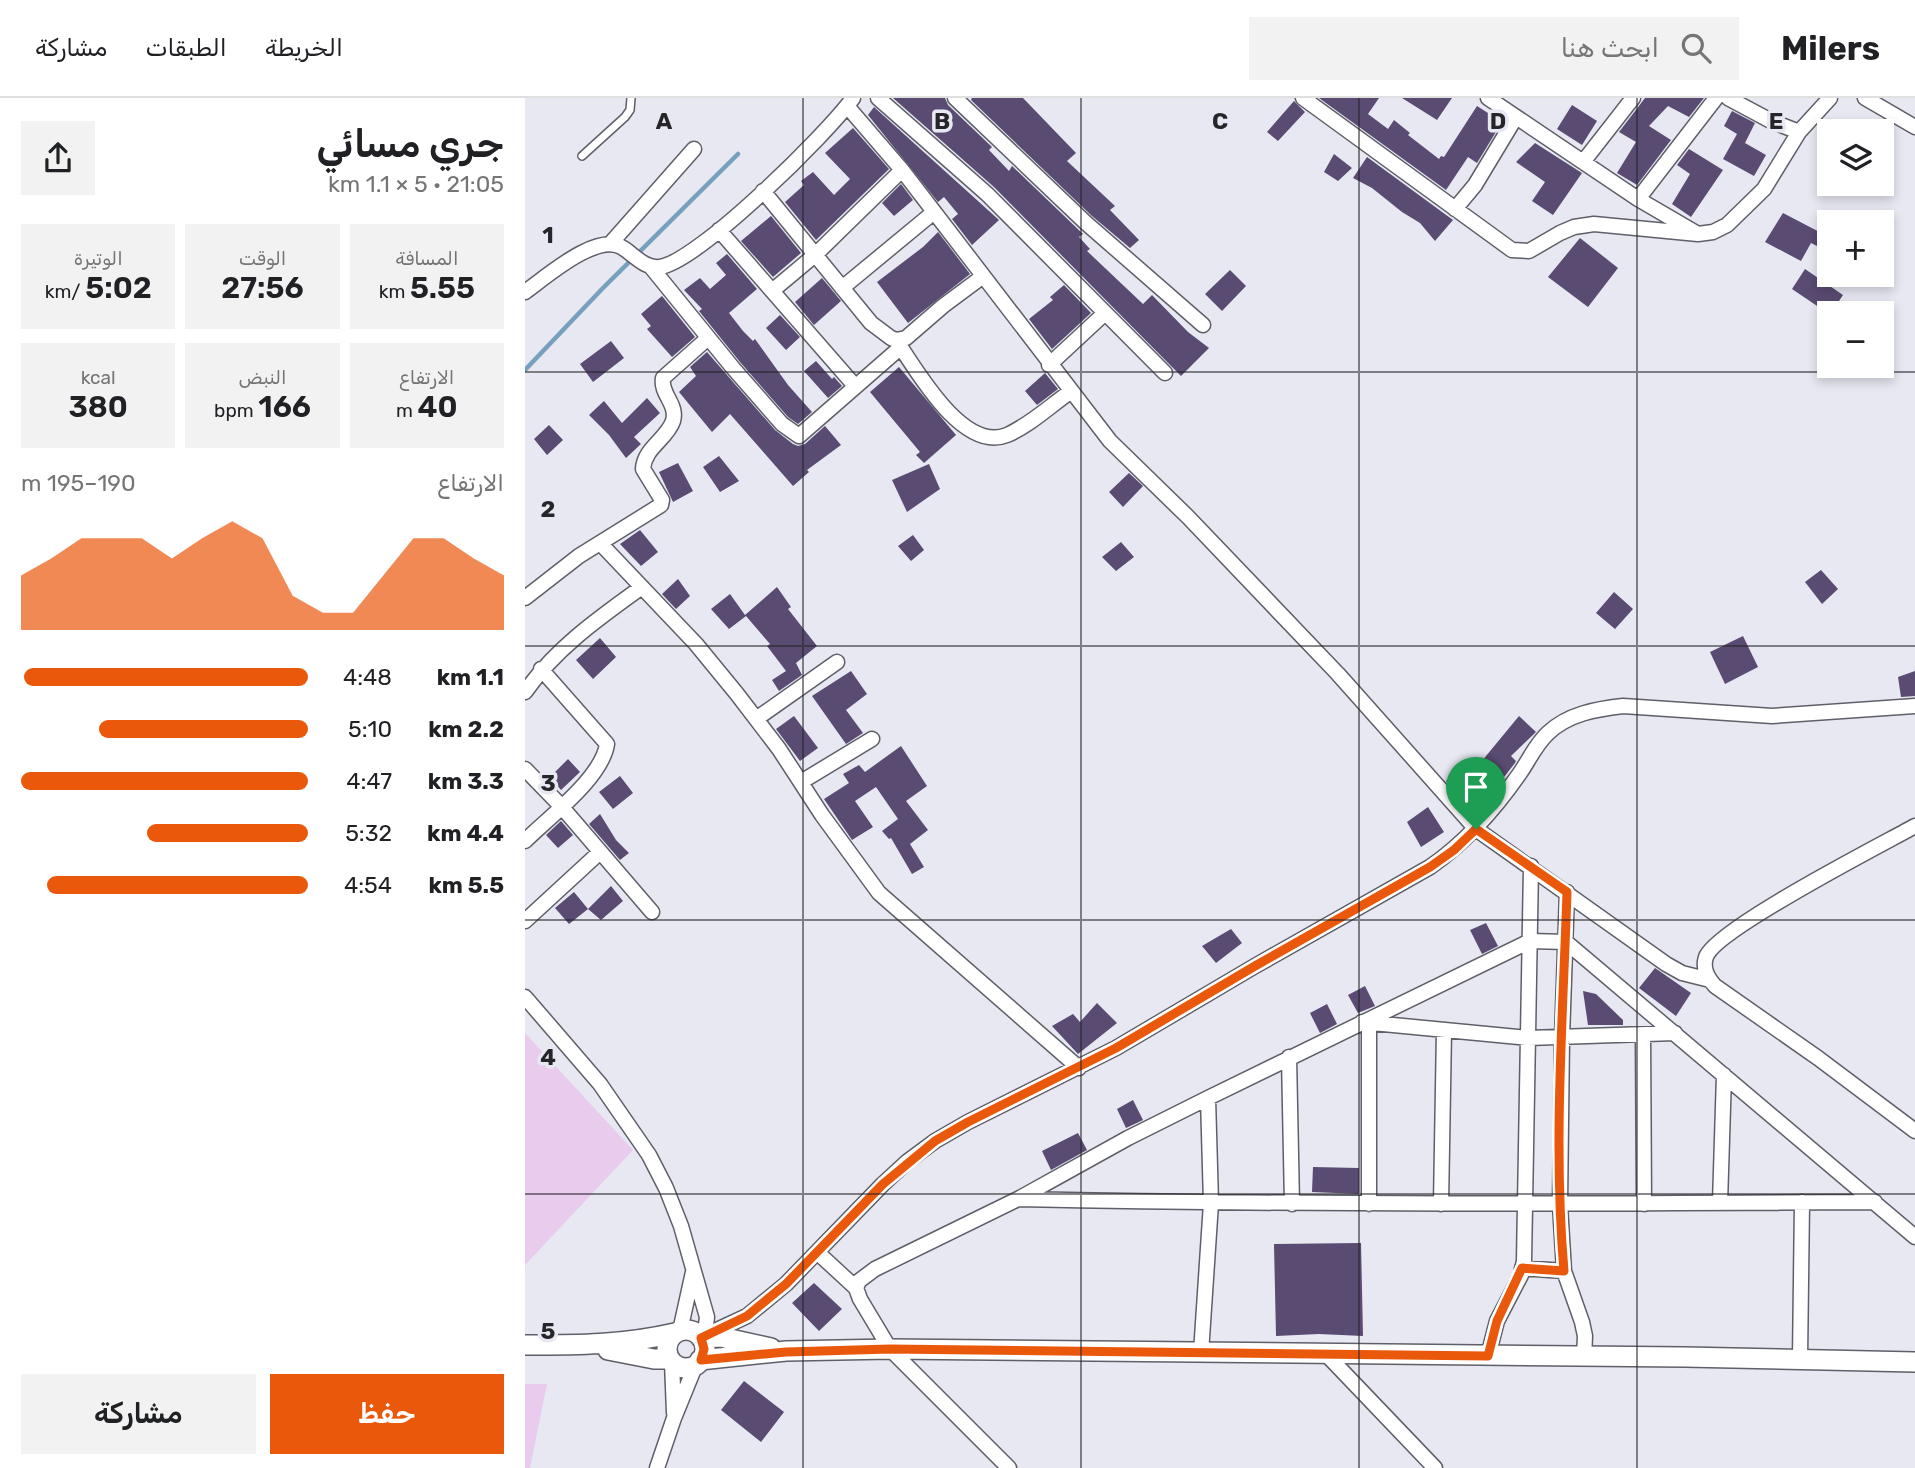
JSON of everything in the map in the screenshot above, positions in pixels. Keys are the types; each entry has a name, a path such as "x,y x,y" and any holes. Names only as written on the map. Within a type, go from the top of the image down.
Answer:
{"main road":[{"path":"525,1345 594,1346 646,1340 687,1330 701,1338 734,1339 786,1352"},
{"path":"671,1361 667,1345 677,1332"},
{"path":"698,1362 704,1349 701,1338"},
{"path":"594,1346 671,1361 684,1367 698,1362 786,1352 890,1349 1915,1362"}],"street":[{"path":"878,98 987,194 1165,373"},
{"path":"955,98 1078,216 1203,326"},
{"path":"1303,98 1501,245 1519,252 1529,251 1574,227 1594,225 1652,232 1713,232 1727,225 1763,189 1799,132 1830,98"},
{"path":"1487,98 1638,199 1698,234"},
{"path":"1583,162 1633,98"},
{"path":"1638,199 1716,98"},
{"path":"1728,98 1771,121 1799,132"},
{"path":"1865,98 1915,127"},
{"path":"651,267 661,267 671,262 719,230 763,191 850,102 1049,365 1110,441 1188,517 1338,674 1476,829 1666,964 1682,973 1710,980 1915,1131"},
{"path":"1455,209 1475,185 1516,117"},
{"path":"525,292 587,250 611,243 694,149"},
{"path":"772,290 815,255 902,170"},
{"path":"763,191 871,323 898,344 944,407 972,433 984,437 1005,436 1070,392"},
{"path":"842,288 934,212"},
{"path":"719,230 855,386"},
{"path":"611,243 622,247 651,267 782,424 799,436 898,344 982,277"},
{"path":"1049,365 1105,313"},
{"path":"525,598 579,556 661,505 662,499 643,469 646,454 673,422 674,410 661,386 663,378 708,338"},
{"path":"600,543 696,644 756,719 879,893 1079,1068"},
{"path":"525,692 541,669 565,646 642,587"},
{"path":"756,719 838,662"},
{"path":"525,841 598,767 607,744 541,669"},
{"path":"701,1338 747,1316 786,1284 883,1184 935,1141 1079,1068 1430,867 1454,850 1476,829 1548,732 1572,716 1623,706 1772,716 1915,706"},
{"path":"801,782 872,739"},
{"path":"525,769 561,806 652,912"},
{"path":"1710,980 1705,971 1705,959 1724,936 1915,826"},
{"path":"525,921 600,852"},
{"path":"1488,1356 1497,1321 1522,1268 1531,866"},
{"path":"1567,892 1560,1205 1564,1271 1582,1322 1585,1336 1584,1357"},
{"path":"856,1288 859,1281 875,1269 1018,1199 1128,1138 1530,941 1566,942 1915,1237"},
{"path":"525,997 600,1084 649,1156 666,1188 681,1226 707,1317 701,1338"},
{"path":"1365,1022 1528,1038 1675,1033"},
{"path":"1365,1022 1369,1204"},
{"path":"1441,1204 1444,1030"},
{"path":"1643,1035 1644,1204"},
{"path":"1289,1057 1292,1204"},
{"path":"1720,1203 1724,1075"},
{"path":"1201,1353 1211,1203 1207,1098"},
{"path":"1018,1199 1560,1205 1875,1202"},
{"path":"1800,1359 1802,1202"},
{"path":"818,1253 856,1288 890,1349 1009,1468"},
{"path":"1522,1268 1564,1271"},
{"path":"677,1332 693,1272"},
{"path":"1325,1353 1435,1468"},
{"path":"671,1361 674,1418"},
{"path":"657,1468 674,1418 698,1362"}],"lane":[{"path":"582,156 625,117 630,110 631,98"}],"shaded area":[{"path":"525,1033 633,1150 525,1265"},
{"path":"525,1384 547,1384 530,1468 525,1468"}],"building":[{"path":"893,98 945,98 948,105 992,147 989,150 1009,171 1012,166 1083,234 1079,237 1090,249 1087,251 1143,304 1152,295 1188,332 1209,348 1181,376 994,187"},
{"path":"1023,98 1076,153 1067,161 1115,206 1110,210 1139,240 1130,248 1092,216 971,100"},
{"path":"1319,98 1379,98 1368,114 1388,129 1394,120 1410,133 1408,135 1439,159 1444,157 1477,106 1502,122 1477,163 1468,157 1446,190"},
{"path":"1402,98 1452,98 1437,120"},
{"path":"1645,98 1704,98 1689,117 1668,106 1649,126 1671,140 1637,185 1617,173 1636,142 1619,132"},
{"path":"1294,101 1305,112 1278,141 1267,132"},
{"path":"1572,105 1597,121 1582,145 1557,129"},
{"path":"874,107 999,220 972,245 952,219 958,214 944,197 938,202 868,115"},
{"path":"1732,111 1755,123 1745,143 1766,155 1754,176 1723,159 1737,134 1724,126"},
{"path":"853,128 889,169 816,240 785,202 804,185 801,181 813,172 834,195 850,179 825,153"},
{"path":"1535,143 1582,173 1553,215 1532,201 1545,182 1516,162"},
{"path":"1689,149 1723,170 1691,217 1672,204 1690,174 1677,165"},
{"path":"1334,154 1352,168 1338,181 1324,172"},
{"path":"1367,157 1453,220 1435,241 1420,223 1372,188 1353,178"},
{"path":"901,184 913,200 894,216 882,203"},
{"path":"1783,213 1817,231 1817,246 1811,243 1801,261 1765,242"},
{"path":"771,216 801,253 773,277 741,241"},
{"path":"938,232 970,274 908,323 877,282"},
{"path":"1580,238 1618,268 1588,307 1548,277"},
{"path":"727,254 757,289 729,313 753,341 755,339 788,385 812,412 798,424 788,417 740,362 699,311 702,309 684,290 700,278 710,289 726,275 716,263"},
{"path":"1805,269 1817,277 1817,287 1831,287 1843,295 1839,301 1817,301 1817,306 1792,289"},
{"path":"1230,270 1246,286 1222,311 1205,294"},
{"path":"822,278 841,301 814,325 795,302"},
{"path":"1064,285 1091,313 1052,349 1029,319 1053,300 1050,297"},
{"path":"662,296 695,337 672,357 647,329 651,326 641,314"},
{"path":"780,315 800,337 786,350 766,328"},
{"path":"611,341 624,358 593,382 580,364"},
{"path":"707,352 775,430 793,444 805,444 825,426 841,445 807,470 809,472 793,486 730,414 712,432 679,392 696,376 690,367"},
{"path":"816,361 842,386 828,398 804,371"},
{"path":"899,367 956,435 924,463 916,455 920,452 870,392"},
{"path":"1045,373 1058,389 1037,405 1025,391"},
{"path":"647,398 660,413 634,437 641,444 626,458 609,435 589,415 604,401 622,423"},
{"path":"549,425 563,440 547,455 534,439"},
{"path":"719,456 739,481 720,492 703,467"},
{"path":"678,463 693,491 673,502 659,472"},
{"path":"929,464 940,489 907,512 892,480"},
{"path":"1129,473 1143,486 1123,507 1109,492"},
{"path":"640,530 658,552 641,566 620,544"},
{"path":"913,535 924,550 911,561 898,546"},
{"path":"1121,542 1134,557 1116,571 1102,557"},
{"path":"1821,570 1838,589 1822,604 1805,582"},
{"path":"678,579 690,596 676,609 662,594"},
{"path":"777,587 791,607 788,609 817,646 796,663 802,675 779,691 772,680 786,671 767,646 770,644 746,616 729,629 711,609 730,594 745,615"},
{"path":"1614,592 1633,609 1615,629 1596,613"},
{"path":"1743,636 1758,667 1725,684 1710,652"},
{"path":"600,638 616,657 593,679 576,660"},
{"path":"851,671 867,694 846,710 863,733 846,744 812,696"},
{"path":"1915,671 1915,696 1901,697 1898,677"},
{"path":"794,716 818,748 800,761 776,729"},
{"path":"1519,716 1536,732 1511,756 1515,763 1475,814 1446,781 1455,772 1462,784 1470,770 1472,773"},
{"path":"901,746 927,786 906,801 928,830 910,844 924,867 912,874 891,838 882,831 898,819 876,787 855,801 873,827 852,840 824,799 849,783 843,774 859,765 865,772"},
{"path":"568,759 580,772 561,790 550,777"},
{"path":"620,776 633,793 613,809 599,792"},
{"path":"1428,807 1444,832 1421,847 1407,822"},
{"path":"600,814 616,840 629,853 620,860 589,824"},
{"path":"561,821 573,835 558,848 546,835"},
{"path":"611,886 623,901 601,920 588,909"},
{"path":"574,892 588,909 569,924 555,908"},
{"path":"1486,923 1498,946 1482,954 1470,930"},
{"path":"1231,929 1242,943 1216,963 1202,946"},
{"path":"1655,968 1691,993 1676,1016 1639,988"},
{"path":"1365,986 1375,1006 1358,1013 1348,995"},
{"path":"1583,991 1596,994 1623,1020 1623,1025 1588,1025"},
{"path":"1097,1003 1117,1023 1078,1054 1052,1026 1073,1014 1080,1022"},
{"path":"1327,1004 1337,1024 1320,1033 1310,1013"},
{"path":"1133,1100 1143,1120 1126,1128 1117,1109"},
{"path":"1078,1133 1087,1150 1051,1170 1042,1151"},
{"path":"1313,1167 1359,1168 1359,1194 1312,1192"},
{"path":"1361,1243 1363,1336 1276,1336 1274,1244"},
{"path":"814,1283 842,1309 819,1331 792,1303"},
{"path":"744,1381 784,1412 761,1442 721,1410"}],"waterway":[{"path":"525,370 738,154"}],"route":[{"path":"1476,829 1567,892 1560,1205 1564,1271 1522,1268 1497,1321 1488,1356 890,1349 786,1352 701,1360 704,1343 701,1338 747,1316 786,1284 863,1203 908,1161 935,1141 1116,1048 1430,867 1454,850 1476,829"}]}
